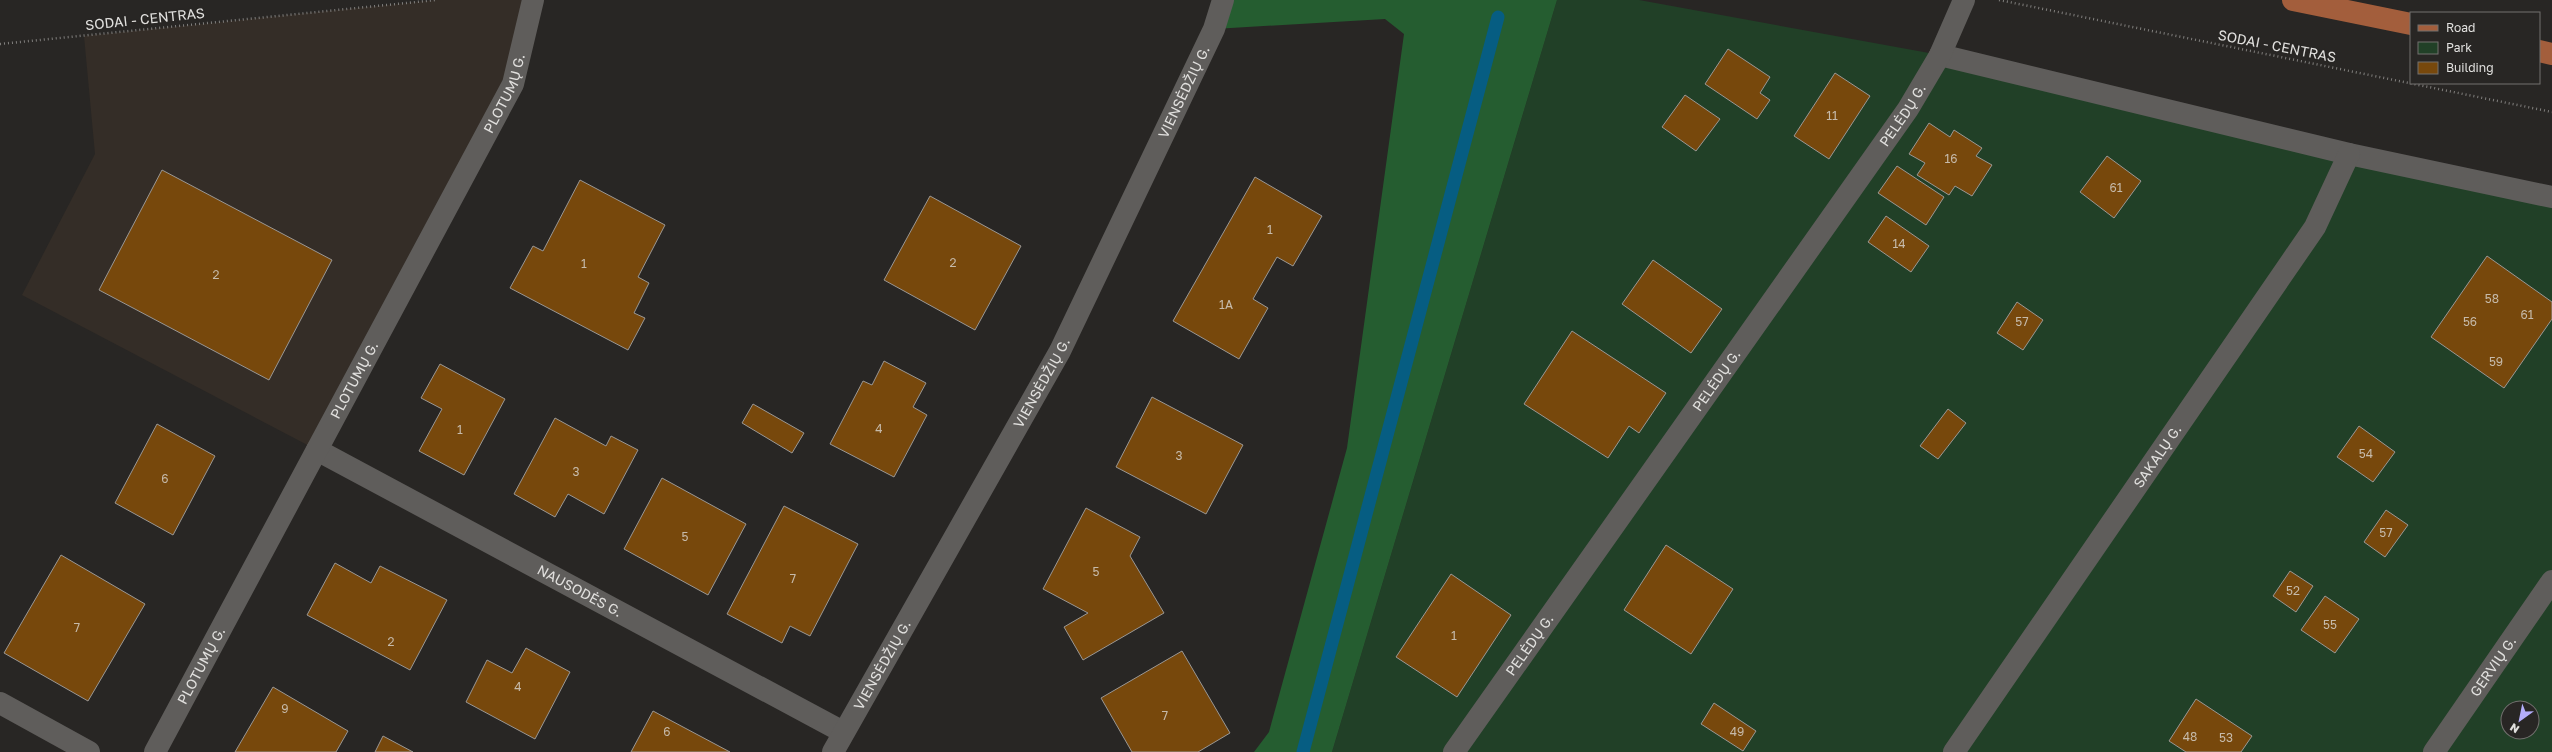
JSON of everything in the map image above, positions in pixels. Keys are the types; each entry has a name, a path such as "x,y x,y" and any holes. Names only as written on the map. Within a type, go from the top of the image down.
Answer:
{"main road":[{"path":"2293,0 2410,24"},
{"path":"2540,51 2552,54"}],"street":[{"name":"PLOTUMŲ G.","path":"155,752 513,84 533,0"},
{"name":"VIENSĖDŽIŲ G.","path":"833,752 1060,350 1214,29 1222,0"},
{"name":"PELĖDŲ G.","path":"1454,752 1908,109 1940,55 1964,0"},
{"path":"1940,55 2349,154 2552,197"},
{"name":"SAKALŲ G.","path":"1954,752 2315,227 2349,154"},
{"name":"NAUSODĖS G.","path":"317,450 843,732"},
{"name":"GERVIŲ G.","path":"2434,752 2552,582"},
{"path":"0,703 89,752"}],"path":[{"name":"SODAI - CENTRAS","path":"0,44 436,0"},
{"name":"SODAI - CENTRAS","path":"1999,0 2410,83"},
{"name":"SODAI - CENTRAS","path":"2414,84 2552,112"}],"shaded area":[{"path":"436,0 533,0 513,84 317,450 22,295 95,154 84,36"}],"green space":[{"path":"1223,0 1557,0 1332,752 1254,752 1269,732 1347,448 1404,34 1385,19 1214,29"},
{"path":"1557,0 1639,0 1940,55 2552,194 2552,752 1332,752"}],"building":[{"path":"1728,49 1770,77 1760,93 1770,100 1757,119 1705,84"},
{"path":"1835,73 1870,96 1829,159 1794,136"},
{"path":"1685,95 1720,119 1696,151 1662,127"},
{"path":"1929,123 1950,137 1954,130 1982,148 1976,156 1992,165 1972,196 1955,186 1949,195 1917,175 1925,163 1909,154"},
{"path":"2107,156 2141,181 2114,218 2080,192"},
{"path":"1897,166 1944,197 1926,225 1878,193"},
{"path":"162,170 332,260 269,380 99,290"},
{"path":"1255,177 1322,216 1293,266 1277,257 1253,299 1268,308 1239,359 1173,321"},
{"path":"580,180 665,225 638,277 649,283 634,313 645,318 628,350 510,288 533,246 543,251"},
{"path":"930,196 1021,246 975,330 884,280"},
{"path":"1886,216 1929,246 1911,272 1868,242"},
{"path":"2487,256 2552,302 2552,319 2504,388 2431,337"},
{"path":"1653,260 1722,309 1691,353 1622,304"},
{"path":"2017,302 2043,320 2023,350 1997,333"},
{"path":"1572,331 1666,393 1639,433 1629,426 1608,458 1524,404"},
{"path":"884,361 926,383 913,407 927,415 894,477 830,444 863,381 872,385"},
{"path":"440,364 505,399 464,475 419,451 442,409 421,398"},
{"path":"1152,397 1243,445 1206,514 1116,467"},
{"path":"753,404 804,433 792,453 742,423"},
{"path":"1948,409 1966,423 1938,459 1920,446"},
{"path":"555,418 606,446 611,436 638,450 604,514 568,494 555,517 514,494"},
{"path":"157,424 215,456 173,535 115,503"},
{"path":"2359,426 2395,452 2373,482 2337,457"},
{"path":"662,478 746,524 708,595 624,549"},
{"path":"784,506 858,544 810,636 790,626 782,643 727,614"},
{"path":"1086,508 1140,537 1130,556 1164,613 1083,660 1064,627 1088,613 1043,589"},
{"path":"2386,510 2408,525 2385,557 2364,542"},
{"path":"1666,545 1733,589 1691,654 1624,610"},
{"path":"61,555 145,604 88,701 4,653"},
{"path":"335,563 371,583 380,566 447,600 410,670 307,615"},
{"path":"2290,571 2313,586 2296,612 2273,596"},
{"path":"1451,574 1511,615 1457,697 1396,657"},
{"path":"2325,596 2359,619 2335,653 2301,630"},
{"path":"526,648 570,672 535,739 466,702 487,660 512,673"},
{"path":"1182,651 1230,733 1198,752 1132,752 1101,698"},
{"path":"273,687 348,731 336,752 235,752"},
{"path":"2196,699 2252,736 2241,752 2186,752 2169,741"},
{"path":"1714,703 1756,731 1743,751 1701,724"},
{"path":"653,711 730,752 631,752"},
{"path":"383,736 413,752 375,752"}],"waterway":[{"path":"1303,752 1498,17"}]}
